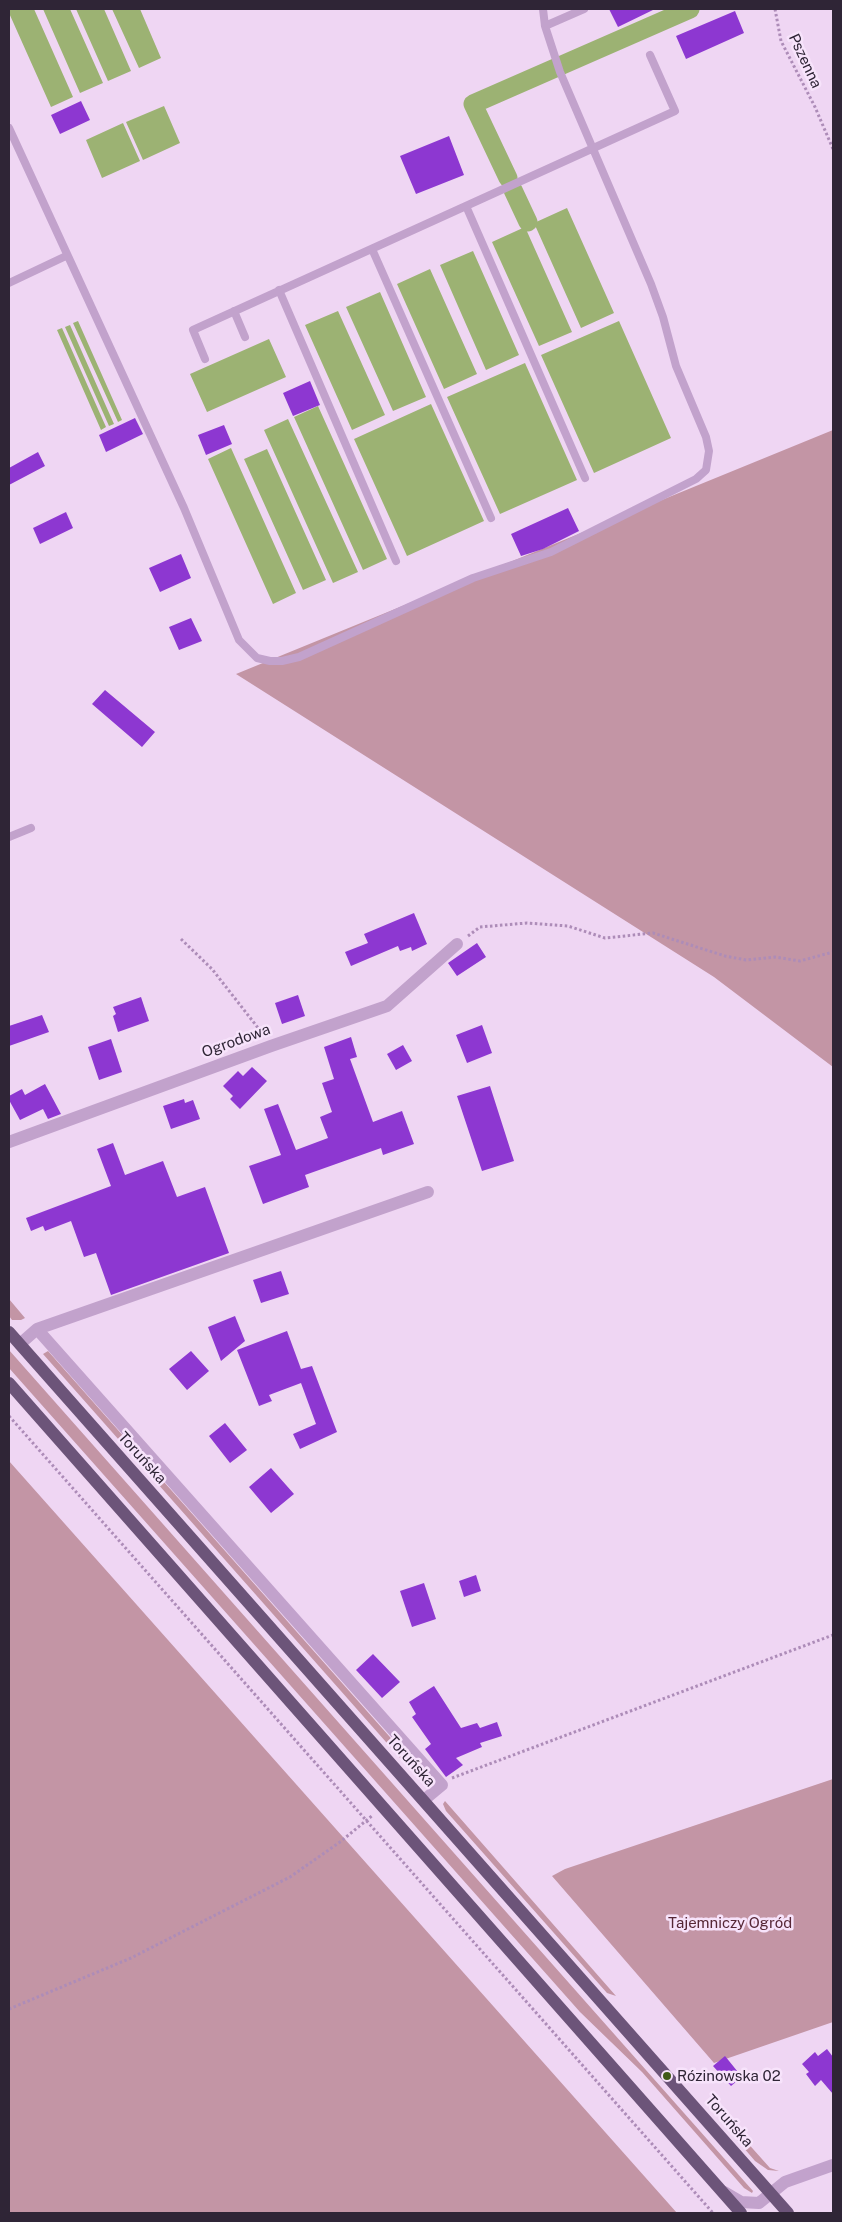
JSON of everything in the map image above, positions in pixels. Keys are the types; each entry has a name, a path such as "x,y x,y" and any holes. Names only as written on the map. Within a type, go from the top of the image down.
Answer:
{"main road":[{"name":"Toruńska","path":"9,1332 788,2213"},
{"path":"9,1383 741,2213"}],"street":[{"name":"Ogrodowa","path":"9,1142 386,1006 456,944"},
{"path":"20,1344 37,1329 428,1192"},
{"path":"37,1329 442,1785 424,1800"},
{"path":"722,2191 741,2202 753,2204 763,2201 785,2182 833,2165"}],"lane":[{"path":"9,128 66,256 184,508 239,640 257,658 282,661 298,656 473,578 551,552 696,479 706,470 709,451 706,437 676,366 663,317 651,284 556,62 545,26 543,9"},
{"path":"545,26 584,9"},
{"path":"205,359 192,330 675,111 650,55"},
{"path":"466,206 585,478"},
{"path":"372,249 491,518"},
{"path":"9,283 66,256"},
{"path":"280,290 396,561"},
{"path":"234,311 245,338"},
{"path":"9,837 31,828"}],"path":[{"name":"Pszenna","path":"775,9 781,41 833,148"},
{"path":"456,944 480,927 527,923 568,926 605,938 653,933 725,956 746,960 775,957 800,961 833,952"},
{"path":"181,939 212,969 271,1046"},
{"path":"9,1416 713,2213"},
{"path":"442,1785 450,1779 833,1635"},
{"path":"9,2009 131,1958 290,1877 340,1842 383,1806"}],"green space":[{"path":"833,430 833,1067 714,977 236,674"},
{"path":"9,1299 25,1318 12,1320 9,1316"},
{"path":"9,1350 753,2191 752,2193 744,2188 642,2072 580,2012 9,1368"},
{"path":"48,1351 428,1780 428,1785 424,1785 43,1354"},
{"path":"9,1461 677,2213 9,2213"},
{"name":"Tajemniczy Ogród","path":"833,1779 833,2022 714,2063 552,1876 565,1869"},
{"path":"445,1801 616,1996 607,1993 446,1811 443,1804"},
{"path":"720,2112 770,2168 779,2171 768,2170 755,2161 731,2133 720,2117"}],"shaded area":[{"path":"9,9 34,9 73,97 51,107 9,13"},
{"path":"43,9 70,9 103,83 80,93"},
{"path":"76,9 104,9 131,71 108,81"},
{"path":"112,9 140,9 161,58 139,68"},
{"path":"164,106 180,143 143,160 126,122"},
{"path":"123,123 140,161 102,178 86,140"},
{"path":"567,208 614,313 581,328 534,223"},
{"path":"525,227 572,332 539,346 492,242"},
{"path":"473,251 519,355 486,370 440,265"},
{"path":"430,269 477,374 444,389 397,284"},
{"path":"380,292 426,397 393,411 346,307"},
{"path":"338,311 385,415 352,430 305,325"},
{"path":"78,321 122,420 118,422 73,323"},
{"path":"619,321 671,438 594,473 541,355"},
{"path":"70,325 114,424 109,426 65,327"},
{"path":"62,328 106,427 101,430 57,330"},
{"path":"269,339 286,377 207,412 190,374"},
{"path":"525,363 577,480 500,514 447,397"},
{"path":"431,404 484,521 407,556 354,439"},
{"path":"318,406 387,559 363,570 294,417"},
{"path":"288,419 358,572 333,583 264,430"},
{"path":"231,448 296,593 273,604 208,459"},
{"path":"267,449 326,580 303,590 244,459"}],"building":[{"path":"609,9 655,9 618,27"},
{"path":"735,11 744,33 686,59 676,36"},
{"path":"81,101 90,120 60,134 51,115"},
{"path":"449,136 464,175 416,194 400,156"},
{"path":"310,381 320,405 293,416 283,393"},
{"path":"135,418 143,434 106,452 99,435"},
{"path":"224,425 232,444 206,455 198,435"},
{"path":"38,452 45,466 9,485 9,468"},
{"path":"568,508 579,531 543,549 521,556 511,534"},
{"path":"66,512 73,528 40,544 33,528"},
{"path":"181,554 191,578 160,592 149,568"},
{"path":"191,618 202,641 179,650 169,627"},
{"path":"105,690 155,732 142,747 92,704"},
{"path":"414,913 427,944 412,951 411,947 400,951 398,946 351,966 345,952 368,943 364,934"},
{"path":"477,943 486,957 457,976 448,963"},
{"path":"298,995 305,1016 282,1024 275,1003"},
{"path":"141,997 149,1021 118,1032 113,1016 116,1014 113,1007"},
{"path":"42,1015 49,1032 9,1046 9,1026"},
{"path":"482,1025 492,1053 467,1063 456,1035"},
{"path":"351,1037 357,1057 350,1059 373,1122 402,1111 414,1144 383,1155 381,1148 305,1175 309,1187 263,1204 249,1166 281,1155 264,1109 278,1104 296,1150 328,1138 320,1117 332,1112 322,1083 334,1079 324,1047"},
{"path":"111,1039 122,1072 99,1080 88,1047"},
{"path":"403,1045 412,1061 396,1070 387,1054"},
{"path":"252,1067 267,1081 240,1109 230,1099 233,1096 223,1086 238,1071 243,1076"},
{"path":"45,1084 61,1114 48,1119 43,1109 20,1120 9,1100 9,1096 22,1089 25,1095"},
{"path":"490,1086 514,1161 482,1171 457,1096"},
{"path":"184,1099 185,1103 193,1100 200,1119 171,1129 163,1106"},
{"path":"113,1143 125,1175 163,1161 177,1197 205,1187 229,1253 111,1295 96,1253 84,1257 71,1221 45,1231 43,1226 31,1231 26,1218 111,1186 97,1149"},
{"path":"281,1271 289,1294 261,1303 253,1280"},
{"path":"235,1316 245,1341 221,1361 208,1327"},
{"path":"287,1331 301,1369 312,1366 337,1432 300,1449 293,1434 316,1424 301,1383 269,1395 272,1401 259,1406 237,1350"},
{"path":"191,1351 209,1371 187,1390 169,1369"},
{"path":"225,1423 247,1450 230,1463 209,1436"},
{"path":"271,1468 294,1494 271,1513 249,1487"},
{"path":"476,1575 481,1591 464,1597 459,1581"},
{"path":"424,1583 436,1619 412,1627 400,1591"},
{"path":"373,1654 400,1682 382,1698 356,1670"},
{"path":"434,1686 461,1728 477,1723 480,1728 497,1722 502,1736 480,1743 482,1747 456,1758 463,1765 446,1777 425,1749 431,1744 412,1717 416,1714 409,1702"},
{"path":"827,2049 833,2057 833,2094 821,2080 815,2086 806,2074 809,2072 802,2064 815,2052 818,2056"},
{"path":"725,2056 742,2077 731,2086 713,2066"}],"waterway":[{"path":"508,178 473,104 690,9"},
{"path":"513,190 528,222"}],"place":[{"name":"Rózinowska 02","path":"667,2076"}]}
